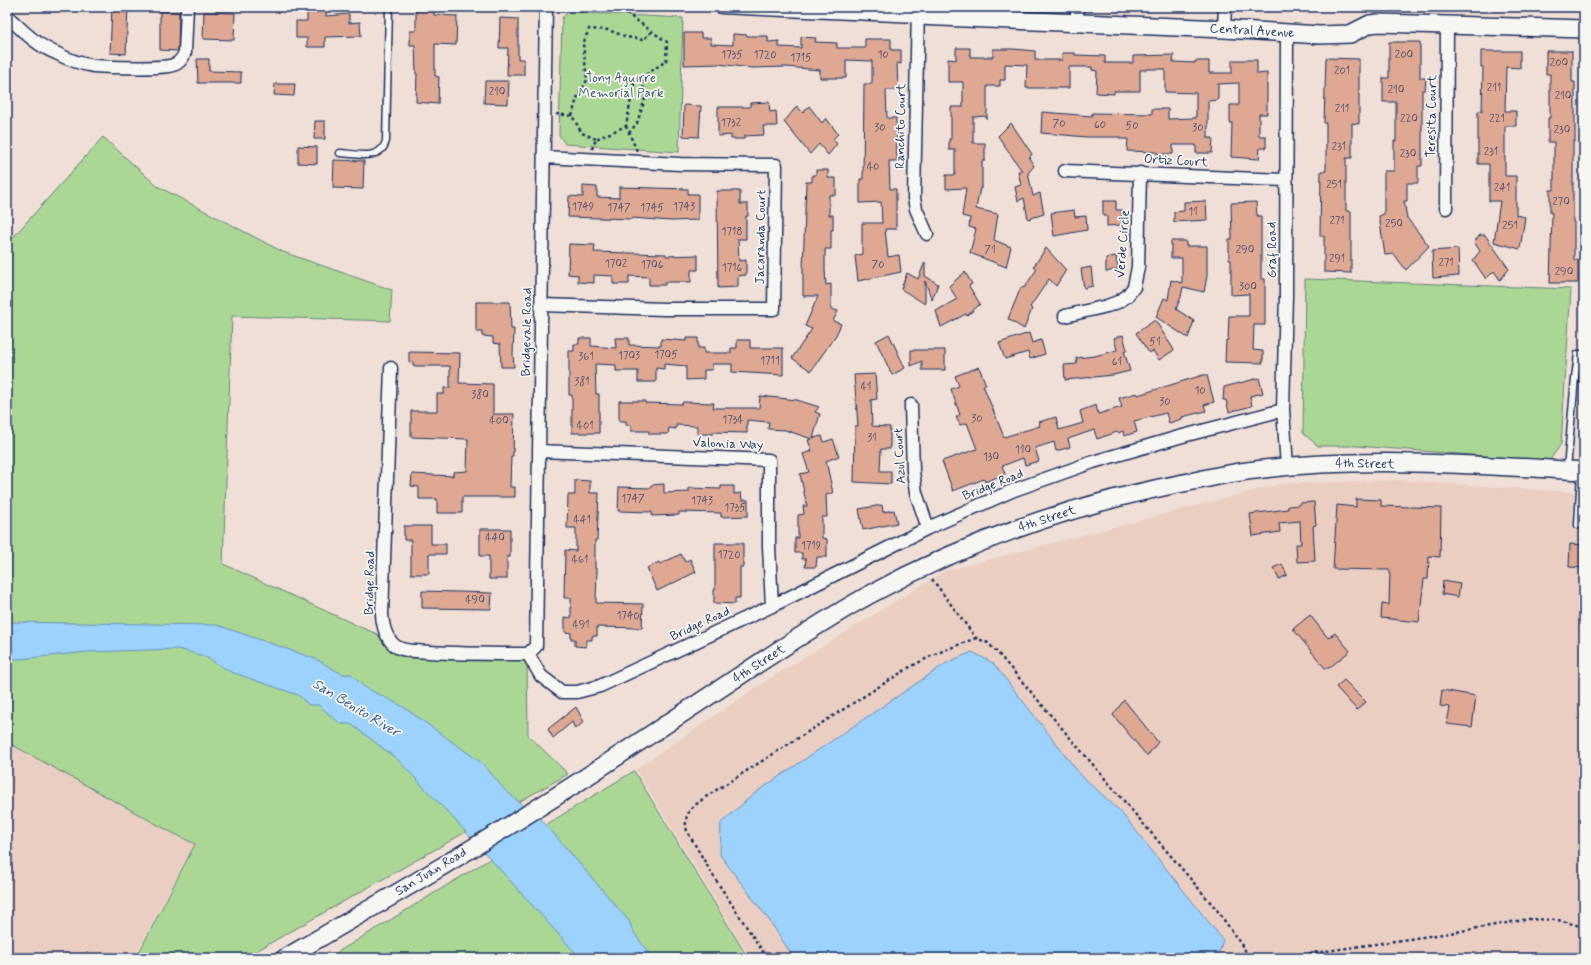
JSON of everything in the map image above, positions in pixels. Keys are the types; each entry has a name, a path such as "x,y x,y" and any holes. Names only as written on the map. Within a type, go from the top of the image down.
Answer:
{"main road":[{"name":"Central Avenue","path":"918,12 1077,15 1224,29 1287,33 1350,34 1370,24 1378,22 1584,29"},
{"name":"4th Street","path":"576,784 820,624 868,595 924,567 1007,532 1065,512 1160,487 1252,470 1287,466 1357,463 1468,465 1578,471"},
{"name":"San Juan Road","path":"285,958 408,887 576,784"}],"street":[{"path":"7,16 25,34 42,46 55,53 82,63 117,67 170,66 178,63 185,52 187,7"},
{"name":"Bridgevale Road","path":"528,654 536,646 546,7"},
{"path":"721,7 918,12"},
{"path":"1224,29 1225,7"},
{"name":"Ranchito Court","path":"918,12 914,198 916,209 927,234"},
{"name":"Teresita Court","path":"1446,208 1447,24"},
{"name":"Graf Road","path":"1287,33 1283,410 1287,466"},
{"name":"Jacaranda Court","path":"542,305 664,309 774,310 776,165 643,162 544,157"},
{"name":"Ortiz Court","path":"1065,171 1286,180"},
{"name":"Verde Circle","path":"1065,316 1118,302 1127,296 1134,287 1138,267 1140,173"},
{"name":"Bridge Road","path":"391,368 382,615 387,636 395,646 408,651 454,654 528,654 541,676 562,692 577,692 600,686 772,606 928,528 1014,490 1093,462 1179,437 1283,410"},
{"name":"Azul Court","path":"911,405 913,471 916,493 928,528"},
{"name":"Valonia Way","path":"539,451 769,460 769,546 772,606"}],"lane":[{"path":"340,153 369,155 381,151 384,148 386,141 389,7"},
{"path":"1584,354 1578,354 1577,360 1578,525 1584,525"}],"path":[{"path":"626,13 667,42 666,61 634,83 626,126 643,162"},
{"path":"596,139 582,133 572,116 577,98 587,80 583,44 589,29 608,30 627,37 643,40 652,31"},
{"path":"629,133 636,123 645,99 642,77"},
{"path":"545,114 572,116"},
{"path":"587,160 596,139 626,126"},
{"path":"924,567 976,638 984,641 996,651 1195,884 1237,938 1245,950 1245,958"},
{"path":"767,958 712,874 687,831 685,823 686,816 691,809 707,796 910,667 935,654 976,638"},
{"path":"1279,958 1450,933 1529,919 1558,920 1584,927"}],"shaded area":[{"path":"1398,480 1584,493 1584,958 750,958 636,769 766,681 945,571 1280,484"},
{"path":"7,742 194,844 134,958 7,958"}],"green space":[{"name":"Tony Aguirre Memorial Park","path":"568,12 683,18 679,152 565,144 559,135 562,18"},
{"path":"103,137 157,186 283,252 392,290 390,321 232,316 223,564 377,634 383,642 527,661 528,735 568,774 244,958 136,958 195,844 7,742 7,244"},
{"path":"1305,279 1571,289 1561,444 1549,461 1357,446 1318,446 1303,433"},
{"path":"634,771 748,958 328,958"}],"water":[{"name":"San Benito River","path":"7,622 217,625 316,659 342,674 351,674 364,687 402,706 482,763 504,789 530,812 541,819 629,921 633,931 652,958 580,958 455,820 397,759 351,724 341,724 318,705 309,705 298,695 231,672 204,656 178,649 87,652 21,659 7,659"},
{"path":"972,652 993,663 1080,774 1120,811 1223,940 1217,958 794,958 769,920 720,855 721,823 755,793 948,662"},
{"path":"1527,953 1584,953 1584,958 1483,958"}],"building":[{"path":"112,7 128,7 126,54 110,53"},
{"path":"416,7 434,7 434,15 457,16 456,45 435,44 435,76 439,77 438,104 416,102 417,74 415,45 410,45 410,31 416,31"},
{"path":"307,8 326,9 326,16 349,14 349,23 360,22 361,36 325,37 325,47 307,47 307,38 296,38 296,21 307,21"},
{"path":"160,11 179,12 178,51 160,50"},
{"path":"204,12 235,13 234,40 203,39"},
{"path":"500,18 518,19 518,59 524,59 524,75 507,75 508,48 499,48"},
{"path":"684,33 701,33 701,38 711,38 711,44 733,45 733,34 768,36 768,42 779,41 779,47 801,48 801,37 816,38 815,42 837,43 837,48 865,48 865,39 891,39 891,50 901,50 901,64 897,63 898,90 886,90 887,118 896,118 897,161 889,161 890,189 896,189 896,229 885,229 888,257 899,255 901,272 858,281 855,256 862,254 862,223 882,223 881,202 860,203 860,179 863,179 864,84 872,84 872,61 846,60 846,78 820,78 820,70 786,67 752,68 718,64 684,65"},
{"path":"1389,42 1420,42 1420,78 1426,78 1425,90 1422,90 1422,166 1418,166 1418,183 1407,183 1407,201 1404,201 1407,218 1429,246 1406,270 1394,254 1385,255 1379,216 1384,214 1384,171 1394,171 1394,141 1396,141 1396,102 1383,102 1383,78 1389,78"},
{"path":"956,48 970,48 970,57 993,57 993,49 1013,49 1035,51 1035,60 1062,60 1062,53 1075,53 1075,55 1105,56 1105,63 1133,63 1133,56 1174,55 1173,62 1195,63 1195,61 1209,61 1209,73 1232,73 1232,60 1257,60 1257,74 1267,73 1267,114 1259,114 1259,136 1266,136 1266,148 1260,148 1259,159 1231,157 1232,123 1230,123 1230,105 1239,105 1239,83 1218,84 1218,100 1208,101 1208,138 1213,138 1212,153 1196,153 1196,145 1173,145 1173,154 1127,151 1128,139 1120,139 1120,137 1087,137 1041,133 1042,112 1092,116 1092,113 1152,114 1152,109 1168,109 1168,119 1196,118 1196,93 1165,92 1165,69 1140,70 1140,91 1114,91 1114,94 1096,93 1097,71 1092,70 1092,67 1069,67 1069,88 1026,88 1027,65 1005,64 1005,80 1000,80 1000,86 987,86 987,119 985,116 973,117 973,143 985,143 985,161 982,161 982,188 980,188 976,209 998,214 994,240 1011,247 1006,267 970,253 976,229 969,227 970,218 962,216 966,188 946,189 946,175 955,175 955,150 949,150 949,139 951,139 951,107 963,107 963,82 948,82 948,59 956,60"},
{"path":"1481,51 1520,51 1520,68 1506,67 1505,111 1516,111 1516,126 1505,126 1505,176 1516,176 1516,215 1525,217 1520,249 1494,242 1500,201 1489,201 1489,164 1478,164 1478,111 1482,111 1483,67 1481,67"},
{"path":"1546,51 1572,51 1572,82 1575,82 1573,222 1574,260 1578,260 1578,283 1550,283 1552,213 1550,213 1550,190 1554,190 1554,142 1548,142 1548,118 1550,118 1550,74 1546,74"},
{"path":"1326,58 1359,59 1359,124 1352,123 1352,158 1346,158 1346,211 1351,211 1351,273 1324,272 1324,236 1320,236 1321,171 1326,171 1326,123 1324,123"},
{"path":"197,59 209,59 209,71 241,72 241,83 198,83"},
{"path":"485,81 509,81 508,104 484,103"},
{"path":"275,84 295,84 294,96 274,95"},
{"path":"769,102 770,112 776,111 777,126 763,126 764,135 744,136 744,139 731,139 731,135 718,136 718,107 750,107 750,103"},
{"path":"684,105 701,106 699,137 683,136"},
{"path":"797,106 803,113 809,106 822,123 826,118 838,134 833,139 837,144 828,155 819,144 810,154 784,122"},
{"path":"315,121 325,121 325,139 314,139"},
{"path":"1011,123 1032,154 1029,158 1034,166 1028,173 1033,196 1040,193 1044,214 1028,219 1024,198 1018,201 1015,187 1021,185 1018,171 1022,171 998,136"},
{"path":"298,146 317,147 317,164 298,163"},
{"path":"334,160 364,161 363,189 333,188"},
{"path":"816,170 828,170 828,178 836,178 836,195 829,195 829,215 833,215 833,230 831,230 831,249 825,249 825,270 826,285 831,284 831,309 838,311 833,321 841,324 836,335 811,371 792,358 812,329 805,326 818,296 803,296 806,182 812,182 812,175 816,175"},
{"path":"583,186 597,187 597,197 619,198 619,187 688,189 688,194 698,194 698,220 671,221 632,218 568,217 569,196 583,197"},
{"path":"717,191 740,191 740,204 748,204 748,216 746,216 746,239 738,239 739,261 746,260 746,275 738,276 738,287 718,288"},
{"path":"1103,201 1116,201 1116,210 1122,210 1122,225 1107,226 1107,216 1103,216"},
{"path":"1206,201 1207,220 1174,222 1174,212 1184,211 1184,202"},
{"path":"1256,202 1257,216 1261,216 1261,279 1265,279 1265,325 1254,325 1253,350 1263,351 1263,363 1225,362 1229,316 1249,316 1249,294 1231,295 1231,260 1229,260 1229,239 1232,239 1231,203"},
{"path":"1074,210 1075,217 1086,216 1087,230 1054,236 1051,213"},
{"path":"1480,235 1485,235 1509,269 1500,280 1494,271 1486,279 1473,260 1480,251 1474,242"},
{"path":"1171,241 1186,241 1186,246 1207,246 1207,276 1204,292 1183,287 1176,309 1194,321 1188,338 1156,317 1164,298 1168,300 1171,280 1182,283 1182,258 1171,258"},
{"path":"569,244 595,245 594,252 666,254 666,256 698,255 698,270 691,270 691,282 665,282 665,285 649,285 649,277 629,276 629,284 613,284 613,276 594,275 594,283 578,282 578,275 568,274"},
{"path":"1046,248 1066,270 1056,286 1049,279 1030,307 1032,309 1024,329 1008,319 1021,287 1024,288 1037,269 1034,266"},
{"path":"1458,249 1459,276 1433,278 1432,251"},
{"path":"1116,256 1118,269 1106,272 1106,258"},
{"path":"925,262 925,276 938,284 932,300 925,281 925,304 901,289 907,273 918,279"},
{"path":"1091,267 1093,286 1084,288 1081,269"},
{"path":"965,272 972,284 969,286 980,304 967,316 966,314 941,327 936,311 957,299 949,286"},
{"path":"476,302 510,302 511,329 514,329 514,367 501,367 500,344 493,343 493,337 482,336 482,332 476,332"},
{"path":"1155,320 1174,350 1159,360 1153,351 1149,353 1136,333"},
{"path":"1029,333 1032,343 1041,340 1045,354 1030,359 1028,352 1005,359 999,343"},
{"path":"889,334 905,368 892,375 876,341"},
{"path":"1123,335 1127,350 1124,351 1130,371 1113,375 1065,380 1064,365 1077,364 1076,358 1095,356 1117,350 1114,338"},
{"path":"579,338 591,338 591,346 616,348 615,338 629,338 629,345 661,346 661,339 686,341 686,338 698,338 698,348 704,348 704,353 731,353 731,348 737,348 737,340 750,340 750,348 783,348 783,375 732,372 732,364 712,364 712,370 704,370 704,379 686,380 686,366 664,364 664,369 656,368 656,382 638,382 638,371 616,371 616,365 595,364 596,394 599,394 599,433 572,433 572,395 569,395 569,351 574,351 574,344 579,344"},
{"path":"911,350 945,350 945,370 922,370 922,361 911,366"},
{"path":"409,352 460,353 459,383 493,384 493,414 514,414 513,456 511,456 510,487 515,487 515,497 462,497 462,513 437,513 437,499 419,499 419,487 411,486 412,474 453,476 453,472 467,471 468,439 411,437 411,411 437,411 437,394 444,394 444,388 450,388 450,366 413,366 413,362 409,362"},
{"path":"979,367 986,385 983,385 1004,437 1040,426 1039,422 1056,417 1059,430 1083,423 1080,411 1096,405 1098,414 1122,407 1119,398 1137,393 1138,395 1203,375 1207,375 1214,402 1204,405 1206,411 1182,417 1182,419 1169,423 1166,413 1134,421 1137,432 1124,436 1123,431 1097,439 1094,430 1068,439 1070,447 1056,451 1054,442 1035,448 1039,461 1025,465 1023,458 1002,466 1005,474 985,482 984,479 953,491 942,461 977,449 967,423 960,425 956,417 960,415 951,389 959,386 955,376"},
{"path":"875,374 877,399 871,400 872,426 890,427 890,449 881,449 880,471 891,471 891,484 854,482 855,426 858,426 854,375"},
{"path":"1259,378 1263,393 1250,396 1252,406 1229,412 1226,400 1223,400 1224,387"},
{"path":"760,396 797,400 819,407 815,412 820,414 813,438 822,436 824,442 833,439 839,456 826,461 833,493 826,495 827,517 822,517 822,538 827,539 827,557 817,557 816,567 805,567 806,559 802,559 802,553 795,553 795,538 798,538 798,515 804,514 803,506 807,506 800,474 809,472 803,454 812,451 808,440 812,439 785,430 768,429 769,422 747,420 747,433 713,432 713,434 697,434 697,426 676,425 676,429 669,428 668,434 649,434 649,431 631,431 631,425 626,425 626,421 619,421 619,401 645,401 645,403 682,404 683,402 714,403 713,408 759,408"},
{"path":"575,480 590,481 590,493 599,493 597,540 595,540 595,569 597,569 596,603 643,604 642,628 597,627 597,636 592,636 592,640 586,640 586,647 575,646 575,639 571,639 571,633 565,632 565,617 571,618 571,598 564,598 565,550 576,551 576,528 567,528 568,495 575,495"},
{"path":"664,484 664,493 689,492 689,488 721,489 721,486 734,486 734,494 741,493 742,500 748,500 748,516 721,517 721,513 679,512 679,515 652,516 652,512 618,511 619,487 651,488 651,485"},
{"path":"1356,499 1381,500 1381,506 1441,508 1440,557 1429,556 1428,579 1424,579 1419,622 1381,618 1382,604 1389,605 1390,570 1333,569 1337,505 1356,507"},
{"path":"1314,502 1316,525 1313,526 1315,561 1297,562 1296,544 1301,544 1300,521 1279,523 1280,532 1253,536 1250,514 1288,509 1288,506 1300,505 1299,503"},
{"path":"882,505 883,512 894,510 897,523 863,530 859,509"},
{"path":"404,526 431,526 431,544 446,544 446,554 429,554 429,574 411,574 411,540 404,540"},
{"path":"480,529 510,529 510,557 507,557 507,579 489,579 489,556 480,556"},
{"path":"715,543 743,543 743,567 740,567 740,598 735,598 735,604 714,603"},
{"path":"1570,544 1584,545 1584,568 1569,567"},
{"path":"681,554 685,562 690,559 696,572 657,591 647,568 659,562 660,564"},
{"path":"1282,564 1287,575 1279,579 1273,568"},
{"path":"1443,581 1460,584 1458,597 1442,594"},
{"path":"422,591 492,593 491,609 422,608"},
{"path":"1310,615 1328,638 1335,633 1350,651 1329,668 1325,668 1293,629"},
{"path":"1344,680 1366,702 1357,710 1336,687"},
{"path":"1442,690 1476,696 1472,727 1447,724 1450,707 1440,706"},
{"path":"1124,700 1158,742 1147,756 1113,715"},
{"path":"576,707 584,722 575,729 572,722 553,738 548,729"}]}
